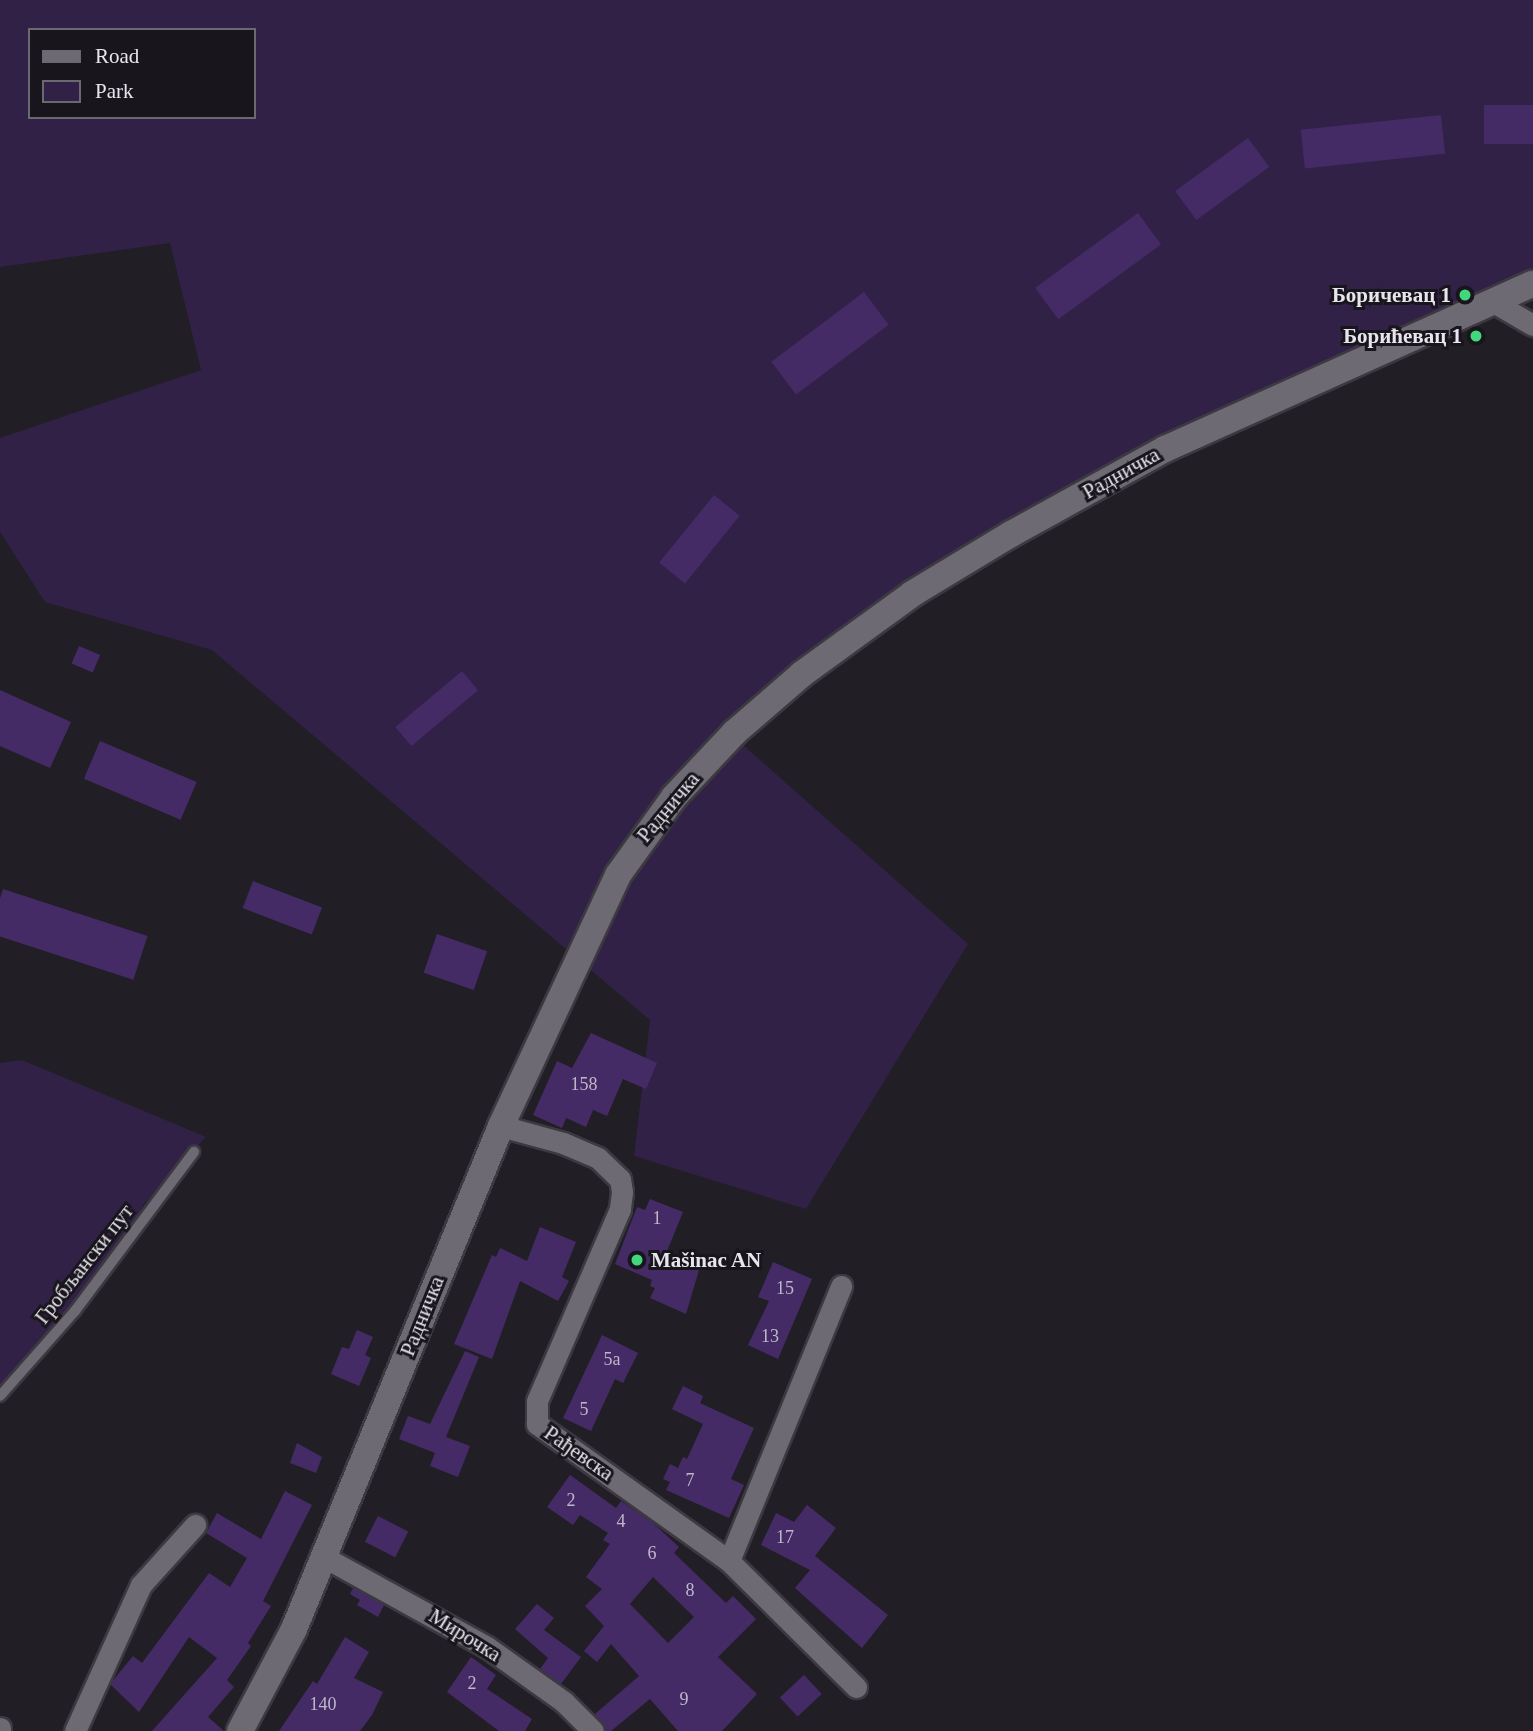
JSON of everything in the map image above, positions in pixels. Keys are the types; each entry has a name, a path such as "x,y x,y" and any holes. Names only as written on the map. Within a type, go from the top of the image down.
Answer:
{"street":[{"name":"Радничка","path":"240,1731 277,1664 324,1557 500,1126 635,846 704,764 802,674 912,594 1130,467 1533,284"},
{"path":"1496,303 1533,325"},
{"name":"Рађевска","path":"500,1126 598,1158 620,1179 622,1192 620,1209 537,1401 537,1424 729,1561 856,1687"},
{"path":"729,1561 841,1286"},
{"path":"75,1731 141,1585 195,1525"},
{"name":"Мирочка","path":"324,1557 487,1647 564,1702 593,1731"}],"lane":[{"name":"Гробљански пут","path":"0,1396 75,1311 194,1152"}],"green space":[{"path":"0,0 1533,0 1533,275 1207,420 725,729 968,944 806,1209 634,1156 650,1020 212,650 45,602 0,532 0,438 201,370 170,243 0,267"},
{"path":"22,1060 206,1137 144,1204 104,1286 0,1404 0,1063"}],"building":[{"path":"1484,105 1533,105 1533,144 1484,144"},
{"path":"1441,115 1445,154 1305,169 1301,130"},
{"path":"1248,138 1269,167 1196,220 1175,191"},
{"path":"1138,213 1161,245 1058,319 1035,288"},
{"path":"864,292 889,325 796,395 771,362"},
{"path":"714,495 740,516 685,583 659,563"},
{"path":"79,646 100,655 93,672 72,663"},
{"path":"462,671 478,690 411,746 395,727"},
{"path":"0,690 71,722 50,768 0,746"},
{"path":"100,741 197,782 181,820 84,779"},
{"path":"253,881 322,908 312,935 243,908"},
{"path":"3,889 148,936 133,980 0,936 0,898"},
{"path":"437,934 487,951 474,990 424,973"},
{"path":"591,1033 657,1063 646,1089 623,1079 607,1116 593,1110 586,1127 566,1118 562,1128 533,1115 557,1061 572,1068"},
{"path":"650,1199 683,1212 665,1256 699,1270 686,1314 650,1298 655,1288 650,1286 652,1280 615,1264 637,1207 645,1210"},
{"path":"540,1227 576,1242 562,1277 569,1281 558,1301 520,1281 492,1359 454,1344 492,1255 496,1257 500,1248 527,1261"},
{"path":"773,1262 812,1279 778,1359 748,1345 769,1301 758,1297"},
{"path":"357,1330 373,1337 365,1355 371,1358 359,1386 331,1374 342,1347 349,1349"},
{"path":"602,1335 638,1353 623,1383 615,1379 591,1431 563,1418"},
{"path":"465,1351 479,1357 446,1437 470,1446 458,1477 430,1466 435,1453 399,1439 408,1416 430,1424"},
{"path":"683,1386 703,1396 700,1403 754,1428 731,1479 744,1485 729,1518 666,1490 670,1482 663,1479 670,1464 678,1468 683,1457 687,1459 703,1424 672,1409"},
{"path":"297,1443 322,1457 316,1473 290,1463"},
{"path":"570,1475 616,1508 621,1501 652,1522 679,1547 674,1553 726,1603 733,1596 756,1619 718,1657 757,1694 722,1731 678,1731 650,1699 611,1731 606,1731 595,1714 639,1676 611,1644 597,1662 584,1651 604,1626 585,1606 602,1589 586,1577 610,1544 603,1540 608,1533 580,1515 573,1525 547,1507","holes":["653,1577 694,1617 668,1643 630,1604"]},
{"path":"285,1491 312,1505 263,1601 271,1606 248,1643 251,1646 227,1680 234,1687 208,1717 224,1731 152,1731 217,1658 189,1637 139,1712 110,1684 133,1656 142,1663 209,1573 230,1587 247,1558 206,1533 217,1513 261,1539"},
{"path":"807,1505 836,1528 815,1556 888,1615 862,1648 795,1588 810,1570 761,1545 776,1513 794,1522"},
{"path":"378,1516 408,1531 395,1557 365,1542"},
{"path":"353,1588 384,1605 378,1617 357,1605 360,1600 350,1594"},
{"path":"537,1604 554,1618 544,1630 581,1657 561,1684 540,1669 548,1658 515,1629"},
{"path":"345,1637 369,1652 354,1678 383,1692 372,1715 360,1731 279,1731 313,1681 317,1684"},
{"path":"471,1657 496,1675 487,1689 532,1719 525,1731 499,1731 447,1692"},
{"path":"804,1675 822,1694 798,1717 780,1698"}],"place":[{"name":"Боричевац 1","path":"1465,295"},
{"name":"Борићевац 1","path":"1476,336"},
{"name":"Mašinac AN","path":"637,1260"}]}
